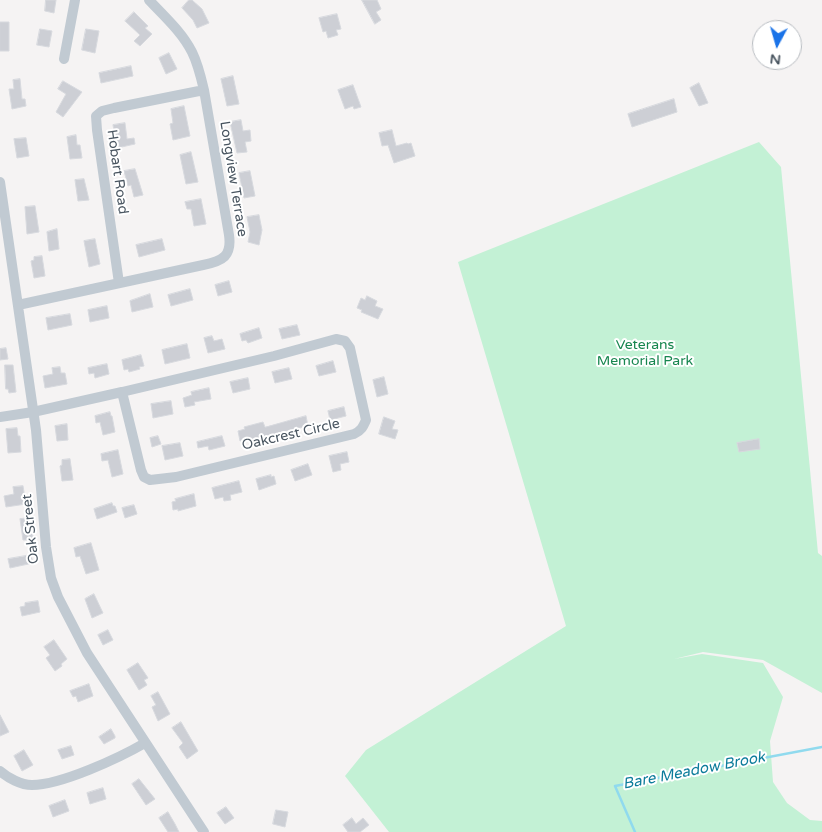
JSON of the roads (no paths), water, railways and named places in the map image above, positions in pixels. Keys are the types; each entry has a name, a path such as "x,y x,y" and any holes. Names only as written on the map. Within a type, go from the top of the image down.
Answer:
{"street":[{"path":"64,59 75,0"},
{"name":"Longview Terrace","path":"18,304 215,262 222,259 228,253 231,244 204,90 192,52 170,22 149,0"},
{"name":"Hobart Road","path":"119,283 96,116 102,111 114,108 204,90"},
{"name":"Oak Street","path":"0,182 33,412 46,546 51,578 78,638 204,832"},
{"path":"0,253 10,247"},
{"name":"Oakcrest Circle","path":"0,417 33,412 122,392 274,356 336,339 345,341 350,348 366,420 364,427 354,434 176,476 150,480 144,477 141,470 122,392"},
{"path":"0,771 21,783 31,785 46,783 74,775 127,753 145,743"}],"waterway":[{"name":"Bare Meadow Brook","path":"635,832 615,786 822,747"}],"park label":[{"name":"Veterans Memorial Park","path":"645,354"}]}
